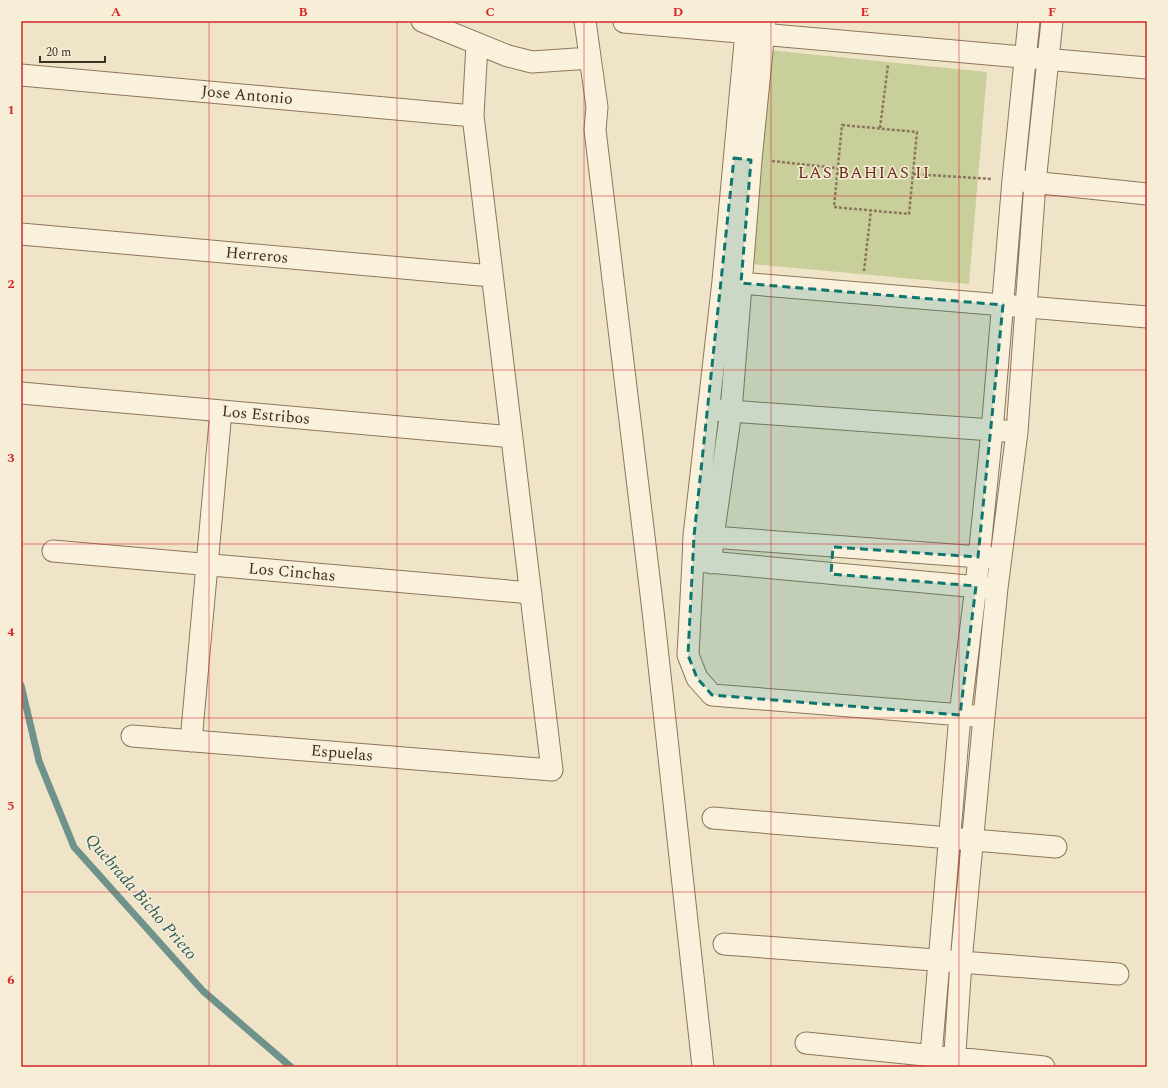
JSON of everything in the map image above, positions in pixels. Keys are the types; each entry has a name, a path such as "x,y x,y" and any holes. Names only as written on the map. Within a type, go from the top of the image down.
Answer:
{"street":[{"path":"422,21 508,56 532,62 584,58"},
{"path":"572,21 597,107 595,130 652,604 703,1067"},
{"path":"584,58 585,21"},
{"path":"931,1061 960,715 976,586 992,431 1013,180 1029,21"},
{"path":"955,1063 961,962 972,840 997,588 1002,559 1017,432 1035,183 1052,21"},
{"path":"624,22 755,27 890,45 1147,68"},
{"path":"704,537 731,411 732,282 755,27"},
{"path":"477,44 473,116 531,593"},
{"name":"Jose Antonio","path":"21,75 473,116"},
{"path":"1013,180 1147,194"},
{"name":"Herreros","path":"21,234 492,276"},
{"path":"732,282 1147,317"},
{"path":"732,282 709,409 702,562 688,655 697,678 712,695 984,717"},
{"name":"Los Estribos","path":"21,393 512,437"},
{"path":"709,409 1017,432"},
{"path":"191,741 221,411"},
{"path":"704,537 1002,559"},
{"path":"831,574 833,546"},
{"name":"Los Cinchas","path":"53,551 531,593"},
{"path":"702,562 997,588"},
{"name":"Espuelas","path":"132,736 552,770 531,593"},
{"path":"714,818 1056,847"},
{"path":"724,944 1118,974"},
{"path":"806,1043 931,1061 1044,1067"}],"path":[{"path":"880,128 890,45"},
{"path":"842,125 917,132 909,214 834,206 837,168 842,125"},
{"path":"743,159 837,168"},
{"path":"913,174 1013,180"},
{"path":"862,293 871,210"}],"highlighted area":[{"path":"734,158 751,160 741,283 1003,305 978,557 833,547 831,574 976,586 960,715 712,695 697,678 688,655 694,536"}],"green space":[{"path":"768,50 987,72 969,284 750,264"}],"waterway":[{"name":"Quebrada Bicho Prieto","path":"21,685 39,761 74,847 203,991 291,1067"}],"district":[{"name":"LAS BAHIAS II","path":"864,173"}]}
